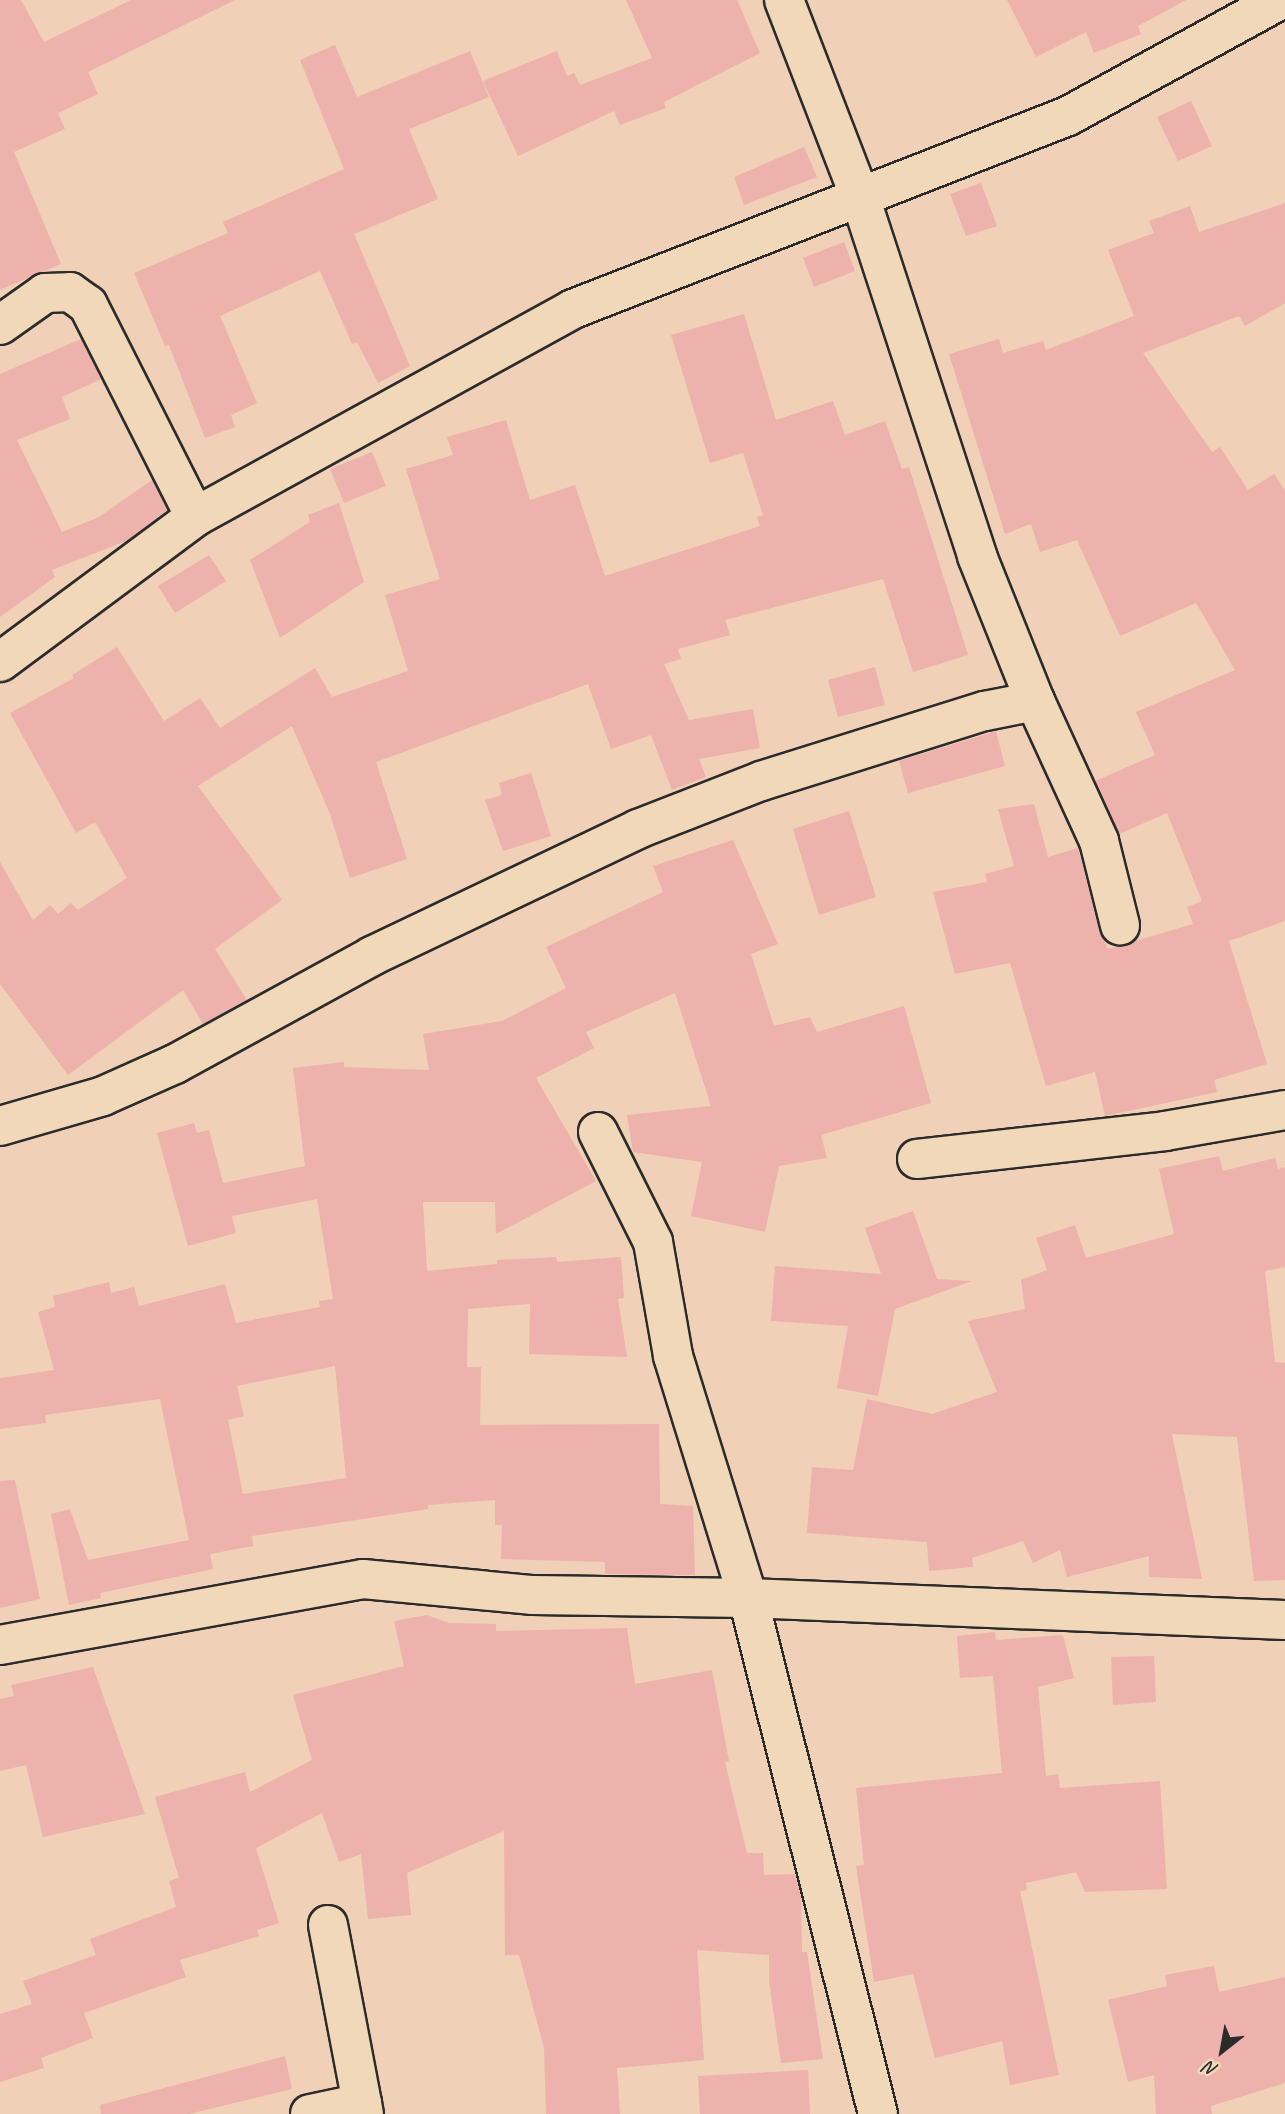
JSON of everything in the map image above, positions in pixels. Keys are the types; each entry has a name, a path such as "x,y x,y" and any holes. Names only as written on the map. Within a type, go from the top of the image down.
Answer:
{"street":[{"path":"784,0 860,197 977,556 1035,701 1099,841 1120,925"},
{"path":"0,662 195,517 573,309 1068,116 1280,0"},
{"path":"0,325 45,293 70,292 88,305 195,517"},
{"path":"0,1126 103,1096 175,1064 372,956 638,829 761,781 985,711 1035,701"},
{"path":"917,1159 1165,1131 1285,1110"},
{"path":"598,1132 653,1242 673,1356 748,1598 878,2114"},
{"path":"0,1646 363,1580 533,1595 748,1598 1285,1620"},
{"path":"310,2114 363,2108 328,1925"}],"building":[{"path":"0,0 21,0 44,42 131,0 235,0 88,72 98,94 58,113 65,129 14,152 61,264 0,290"},
{"path":"626,0 737,0 760,53 664,102 666,108 620,125 614,111 518,156 483,81 557,51 567,76 574,73 580,85 652,58"},
{"path":"1007,0 1186,0 1138,26 1141,34 1094,53 1086,32 1036,57"},
{"path":"335,45 357,97 470,51 489,97 409,129 438,199 354,234 410,366 378,383 357,342 352,344 320,271 220,316 257,403 231,415 235,427 205,438 169,345 165,346 134,273 228,233 223,222 344,169 300,60"},
{"path":"1191,101 1212,146 1178,161 1157,117"},
{"path":"804,147 817,177 744,205 734,177"},
{"path":"981,183 997,226 966,236 950,194"},
{"path":"1285,203 1285,303 1245,326 1239,316 1143,353 1212,452 1220,447 1248,490 1274,474 1285,491 1285,921 1229,941 1267,1064 1214,1080 1217,1092 1105,1116 1095,1072 1046,1086 1010,963 955,974 933,892 987,882 985,874 1014,866 998,809 1034,804 1048,857 1078,848 1099,930 1108,949 1193,924 1187,907 1202,901 1167,813 1119,834 1095,781 1155,755 1136,712 1235,670 1196,603 1120,636 1077,540 1040,552 1031,524 1005,534 949,354 999,339 1003,353 1043,341 1046,350 1134,316 1108,250 1154,233 1149,221 1190,206 1199,232"},
{"path":"844,242 855,271 814,287 803,258"},
{"path":"744,314 776,420 833,401 845,435 885,421 902,469 909,467 968,655 913,672 883,579 725,620 730,635 678,649 681,659 664,664 689,720 753,709 760,748 699,759 706,777 672,790 651,735 611,749 588,684 376,762 407,859 350,878 330,814 292,726 198,786 282,900 215,949 247,1000 203,1024 183,990 68,1075 0,984 0,862 33,920 50,905 58,914 71,903 78,910 127,878 95,822 76,833 10,713 74,678 72,675 117,647 164,721 200,698 220,728 315,668 332,697 408,671 385,595 440,579 406,469 453,455 447,437 506,420 530,500 575,485 605,576 760,526 757,517 763,515 743,453 710,463 671,335"},
{"path":"81,339 101,379 62,397 70,419 17,440 62,532 99,517 152,480 167,510 126,541 52,570 55,577 0,617 0,374"},
{"path":"372,452 386,486 344,503 330,469"},
{"path":"339,503 364,582 280,638 250,560 310,522 308,515"},
{"path":"209,555 226,581 175,613 158,586"},
{"path":"875,667 885,705 838,717 828,680"},
{"path":"996,731 1005,766 908,793 899,761"},
{"path":"531,773 551,836 503,851 485,800 502,795 499,783"},
{"path":"849,811 876,897 819,915 793,829"},
{"path":"733,840 778,944 751,954 774,1026 810,1017 817,1032 904,1006 931,1103 821,1135 827,1158 779,1166 765,1232 691,1216 702,1162 633,1152 627,1115 711,1106 675,993 586,1032 594,1048 536,1078 596,1181 496,1234 495,1202 423,1202 427,1271 497,1264 497,1260 556,1257 557,1262 621,1257 624,1298 618,1299 627,1357 529,1354 530,1304 468,1309 467,1367 481,1367 480,1425 659,1424 660,1504 693,1506 695,1575 605,1574 605,1562 501,1559 502,1525 495,1525 495,1500 428,1505 428,1509 252,1536 253,1546 210,1554 213,1569 100,1593 101,1598 69,1605 51,1514 70,1509 88,1560 189,1540 160,1399 45,1415 46,1423 0,1429 0,1378 54,1370 38,1312 55,1307 53,1296 109,1282 111,1293 134,1287 139,1306 225,1284 236,1323 320,1307 319,1301 333,1299 317,1199 232,1216 236,1233 188,1246 157,1133 194,1123 197,1133 209,1130 223,1183 305,1166 293,1068 344,1062 344,1067 429,1070 423,1034 502,1021 566,988 546,947 663,892 653,866","holes":["335,1366 346,1478 243,1494 228,1420 244,1416 237,1386"]},
{"path":"1219,1156 1223,1171 1275,1158 1278,1169 1285,1167 1285,1267 1265,1271 1275,1362 1285,1363 1285,1580 1254,1581 1237,1437 1172,1434 1202,1579 1149,1577 1149,1556 1067,1577 1060,1550 1033,1563 1023,1541 972,1558 973,1567 929,1571 927,1542 807,1533 812,1467 853,1470 867,1399 932,1414 997,1392 968,1321 1025,1309 1021,1280 1047,1270 1036,1238 1075,1225 1086,1258 1174,1234 1159,1169"},
{"path":"913,1211 937,1279 972,1281 895,1309 878,1396 837,1388 848,1326 771,1321 775,1266 881,1274 865,1228"},
{"path":"15,1480 40,1599 0,1608 0,1481"},
{"path":"427,1615 449,1623 496,1624 496,1631 627,1628 635,1684 712,1670 729,1761 725,1762 747,1853 763,1853 764,1875 795,1874 801,1896 802,1952 807,1952 823,2059 781,2063 769,1982 769,1955 697,1950 704,2060 617,2068 620,2114 546,2114 544,2048 519,1955 505,1955 504,1831 407,1873 411,1915 368,1919 361,1854 339,1862 322,1813 256,1848 279,1923 257,1930 259,1936 180,1960 186,1977 84,2013 93,2038 41,2058 44,2068 0,2082 0,2014 32,2004 23,1981 96,1955 90,1939 176,1907 169,1881 179,1878 155,1797 245,1772 250,1792 312,1760 293,1695 404,1666 394,1621"},
{"path":"995,1632 996,1640 1063,1635 1074,1678 1038,1687 1046,1776 1058,1774 1060,1788 1160,1781 1167,1889 1085,1892 1076,1872 1026,1883 1027,1890 1020,1891 1059,2075 1010,2085 1002,2041 935,2058 913,1974 874,1982 856,1866 864,1865 856,1788 1002,1773 993,1676 960,1678 957,1636"},
{"path":"1154,1656 1156,1702 1113,1705 1111,1657"},
{"path":"93,1667 145,1814 43,1837 26,1765 0,1771 0,1699 14,1696 11,1685"},
{"path":"1214,1966 1219,1992 1285,1977 1285,2083 1211,2106 1212,2114 1156,2114 1154,2075 1128,2082 1108,2000 1167,1986 1165,1975"},
{"path":"285,2056 292,2089 189,2114 101,2114 100,2105"},
{"path":"808,2070 810,2114 700,2114 698,2076"}]}
